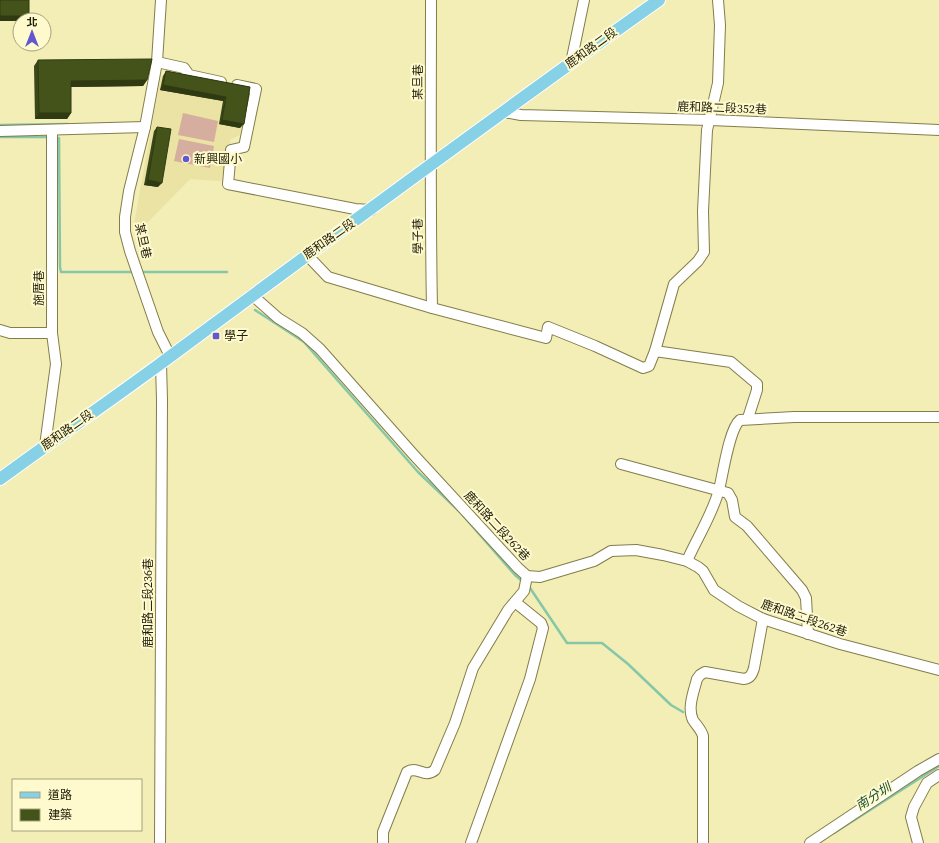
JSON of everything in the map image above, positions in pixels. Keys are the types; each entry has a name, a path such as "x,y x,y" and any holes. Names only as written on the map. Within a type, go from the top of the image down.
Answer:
{"main road":[{"name":"鹿和路二段","path":"0,479 161,364 252,295 371,210 432,163 659,0"}],"street":[{"name":"某旦巷","path":"161,0 157,62 145,128 129,191 125,217 125,232 130,251 158,332 170,356"},
{"name":"某旦巷","path":"431,0 432,163"},
{"path":"571,63 584,0"},
{"path":"307,255 328,277 432,308 546,338 548,327 643,368 649,366 655,351 674,284 704,252 703,210 707,130 718,83 720,25 718,0"},
{"path":"157,62 184,68 189,75 256,89 244,147 231,150 228,184 355,209 371,210"},
{"name":"鹿和路二段352巷","path":"504,112 521,115 710,120 939,130"},
{"path":"0,131 145,128"},
{"name":"施厝巷","path":"45,446 56,364 52,333 52,130"},
{"name":"學子巷","path":"432,163 430,210 432,308"},
{"name":"鹿和路二段262巷","path":"252,295 278,318 302,333 320,350 413,454 527,576 540,577 594,561 611,551 636,550 687,562 698,567 714,590 738,606 763,619 808,634 939,670"},
{"path":"0,330 10,332 52,333"},
{"path":"655,351 731,362 757,384 757,390 748,418"},
{"name":"鹿和路二段236巷","path":"160,843 162,493 161,364"},
{"path":"687,562 718,491 736,423 740,420 748,418 939,417"},
{"path":"621,464 728,493 732,500 735,517 747,526 802,590 806,598 808,634"},
{"path":"383,843 383,832 407,772 414,770 427,774 435,770 455,723 473,668 508,610 524,591 527,576"},
{"path":"471,843 530,679 543,628 541,623 515,602"},
{"path":"703,843 703,736 701,730 694,721 690,709 697,679 705,672 744,679 752,676 763,619"},
{"path":"810,843 918,770 939,759"},
{"path":"918,770 927,783"},
{"path":"918,843 911,817 914,807 927,783 939,775"}],"shaded area":[{"name":"新興國小","path":"161,75 249,91 240,135 231,139 221,181 190,179 145,225 134,224"},
{"path":"183,113 218,121 214,142 178,135"},
{"path":"179,139 214,146 210,168 174,161"}],"building":[{"path":"0,0 29,0 29,12 12,12 12,16 0,16"},
{"path":"152,59 147,80 71,81 71,113 39,113 38,60"},
{"path":"166,71 250,87 244,124 222,120 226,97 163,85"},
{"path":"157,127 171,129 162,183 148,180"}],"waterway":[{"path":"0,125 68,124"},
{"path":"0,137 49,137"},
{"path":"54,138 59,138 61,272 135,272"},
{"path":"140,272 227,272"},
{"path":"255,310 304,342 418,472 460,512 522,581"},
{"path":"528,585 567,643 602,643 628,664 671,705 683,712"},
{"name":"南分圳","path":"834,833 939,766"}],"place":[{"name":"新興國小","path":"186,159"},
{"name":"學子","path":"216,336"}]}
